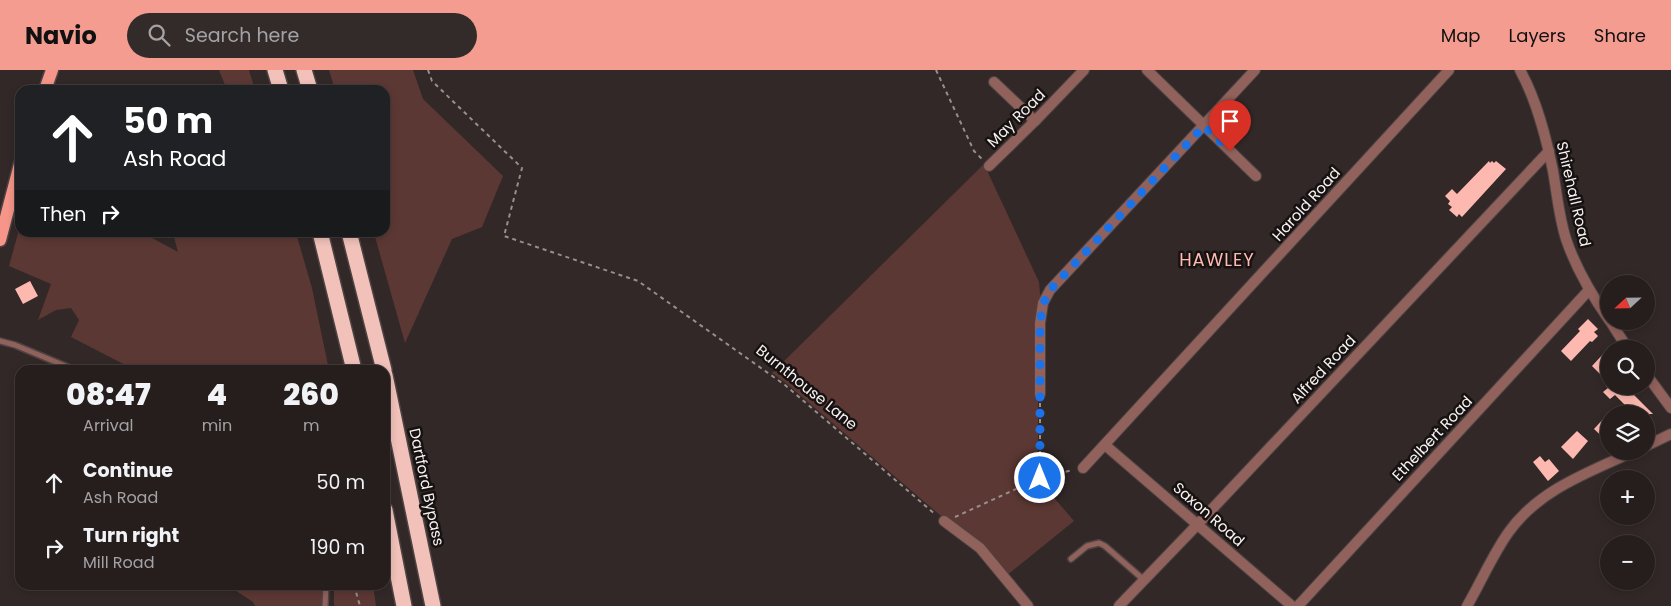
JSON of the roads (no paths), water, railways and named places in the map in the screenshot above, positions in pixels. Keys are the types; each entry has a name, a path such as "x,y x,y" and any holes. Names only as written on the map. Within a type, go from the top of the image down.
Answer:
{"highway":[{"path":"275,70 280,85"},
{"path":"304,70 308,85"},
{"path":"321,237 353,365"},
{"path":"350,237 383,365"},
{"name":"Dartford Bypass","path":"390,400 433,606"},
{"path":"390,535 404,606"}],"main road":[{"path":"47,85 52,70"},
{"path":"0,240 15,183"}],"street":[{"name":"May Road","path":"989,166 1036,121 1084,70"},
{"path":"1147,70 1256,176"},
{"path":"1040,394 1040,323 1043,304 1050,290 1255,70"},
{"name":"Harold Road","path":"1083,468 1449,70"},
{"name":"Shirehall Road","path":"1520,70 1533,96 1549,151 1566,238 1575,263 1600,306"},
{"path":"994,82 1036,121"},
{"name":"Alfred Road","path":"1119,606 1549,151"},
{"name":"Ethelbert Road","path":"1298,606 1589,290"},
{"path":"1655,386 1671,408"},
{"path":"1655,442 1671,434"},
{"name":"Saxon Road","path":"1105,445 1292,606"},
{"path":"1467,606 1495,553 1509,532 1524,515 1551,492 1616,460"},
{"path":"944,521 980,548 1028,606"}],"lane":[{"path":"0,341 15,345 63,365"},
{"path":"1071,559 1087,546 1099,543 1144,580"},
{"path":"325,606 326,590"}],"district":[{"name":"HAWLEY","path":"1217,259"}]}
